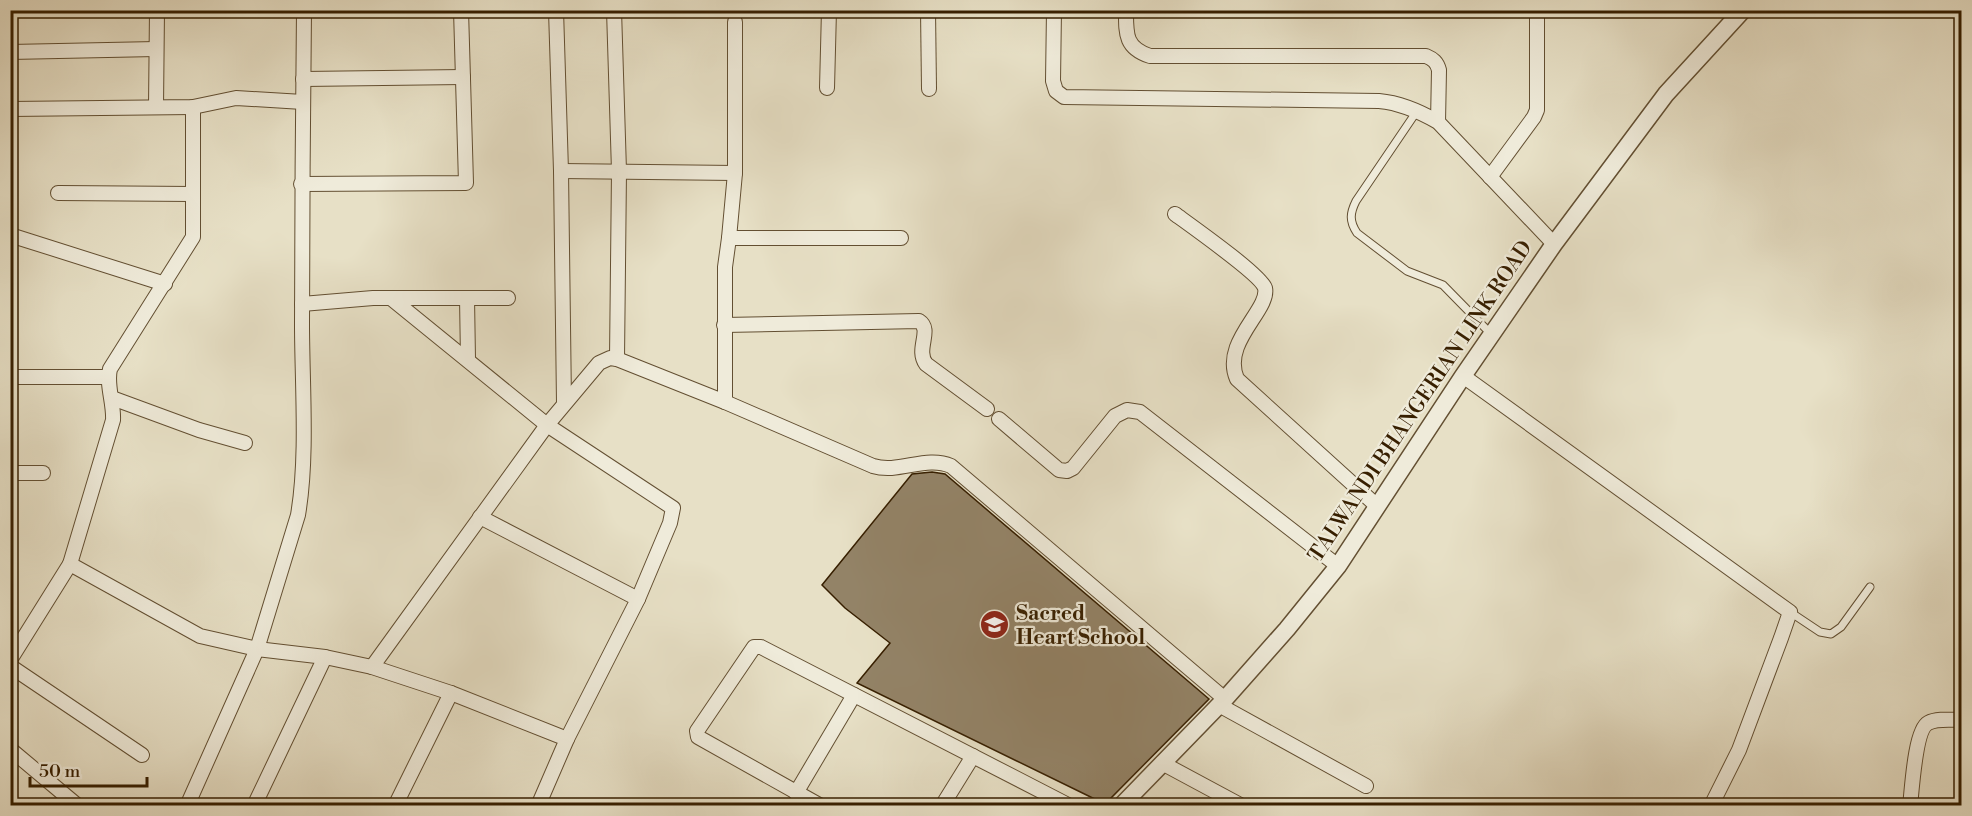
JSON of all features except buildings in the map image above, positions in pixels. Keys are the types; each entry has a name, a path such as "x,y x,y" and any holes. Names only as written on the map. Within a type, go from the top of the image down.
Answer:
{"street":[{"path":"156,107 157,10"},
{"path":"187,806 257,649 300,501 304,10"},
{"path":"301,184 466,183 461,10"},
{"path":"556,10 564,403"},
{"path":"614,10 619,171 617,359"},
{"path":"827,88 829,10"},
{"path":"928,10 929,89"},
{"path":"1054,10 1053,81 1056,91 1064,97 1379,100 1401,104 1438,122 1554,244"},
{"path":"1126,10 1126,27 1132,46 1139,52 1150,56 1426,56 1432,58 1439,70 1438,122"},
{"path":"1490,177 1537,110 1537,10"},
{"name":"TALWANDI BHANGERIAN LINK ROAD","path":"1120,806 1222,702 1287,629 1338,566 1463,376 1554,244 1666,94 1743,10"},
{"path":"725,402 726,258 735,173 735,22"},
{"path":"10,52 156,49"},
{"path":"303,80 463,77"},
{"path":"10,109 193,106 236,98 303,102"},
{"path":"10,660 70,564 113,420 108,377 110,369 193,237 193,106"},
{"path":"561,171 735,173"},
{"path":"58,193 193,194"},
{"path":"1175,214 1254,275 1265,289 1265,296 1242,337 1235,355 1233,364 1238,379 1377,506"},
{"path":"10,235 165,284"},
{"path":"729,238 901,238"},
{"path":"302,304 373,298 508,298"},
{"path":"467,298 468,359"},
{"path":"392,299 547,425 673,508 670,523 638,599 567,739 538,806"},
{"path":"724,325 923,322 925,327 921,354 926,364 987,409"},
{"path":"372,667 547,425 599,363 610,358 725,402 880,468 899,468 938,462 951,466 1222,702 1366,786"},
{"path":"10,376 108,377"},
{"path":"1463,376 1790,612 1739,750 1712,806"},
{"path":"112,398 199,430 245,443"},
{"path":"999,419 1059,470 1067,471 1073,468 1115,416 1127,410 1140,412 1338,566"},
{"path":"10,473 43,473"},
{"path":"480,517 638,599"},
{"path":"70,564 193,633 257,649 325,657 372,667 451,693 567,739"},
{"path":"821,806 698,737 697,731 756,646 1071,806"},
{"path":"254,806 325,657"},
{"path":"10,666 142,754"},
{"path":"395,806 451,693"},
{"path":"796,793 854,694"},
{"path":"1910,806 1919,741 1925,724 1930,721 1962,720"},
{"path":"10,749 78,806"},
{"path":"942,806 972,756"},
{"path":"1162,763 1242,806"}],"lane":[{"path":"1418,111 1356,201 1351,210 1352,226 1357,233 1399,266 1443,285 1492,335"},
{"path":"1790,612 1820,632 1832,634 1841,627 1870,587"}],"place":[{"name":"Sacred Heart School","path":"995,625"}]}
